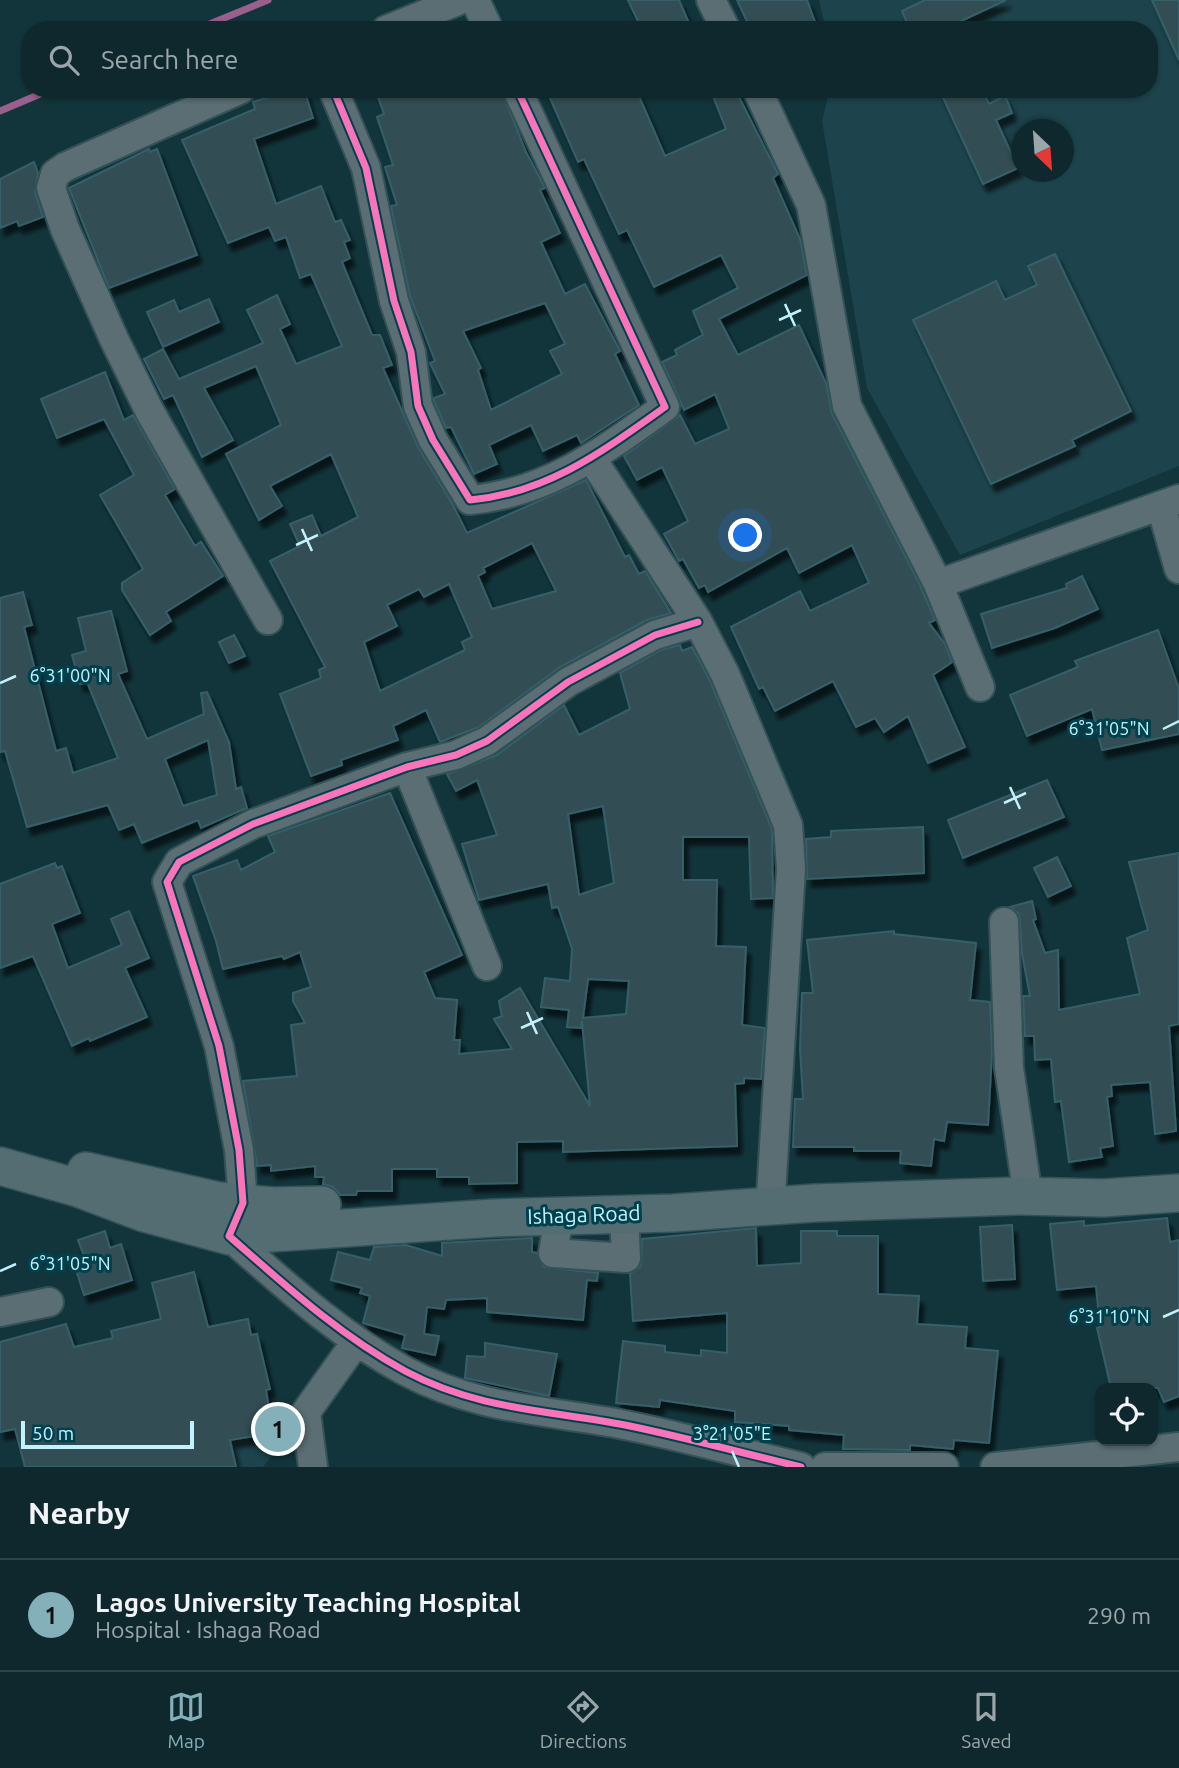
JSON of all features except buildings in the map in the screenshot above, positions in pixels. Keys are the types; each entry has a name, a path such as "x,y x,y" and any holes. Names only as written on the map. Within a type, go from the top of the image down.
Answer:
{"main road":[{"name":"Ishaga Road","path":"0,1146 83,1170 219,1201 236,1219"},
{"name":"Ishaga Road","path":"0,1166 78,1188 144,1213 236,1219 559,1216 960,1197 1103,1198 1179,1193"},
{"name":"Ishaga Road","path":"236,1219 273,1206 481,1204 771,1195 906,1184 1026,1183 1115,1187 1179,1182"}],"street":[{"path":"408,21 460,0"},
{"path":"475,0 485,21"},
{"path":"711,0 722,21"},
{"path":"220,98 65,167 55,174 51,188 65,229 150,412 268,620"},
{"path":"337,98 366,169 394,301 411,352 418,406 433,440 470,500 525,491 592,459 665,407 521,98"},
{"path":"761,98 811,205 847,406 937,584 980,687"},
{"path":"592,459 698,622 725,674 788,825 791,869 771,1195"},
{"path":"937,584 1170,503 1179,569"},
{"path":"698,622 655,635 568,682 487,741 456,755 407,767 253,824 180,862 167,882 219,1046 239,1150 236,1219 313,1310 356,1342 407,1372 449,1391 538,1414 624,1425 801,1467"},
{"path":"407,767 487,966"},
{"path":"1004,922 1009,1068 1026,1183"},
{"path":"0,1312 49,1303"},
{"path":"313,1467 306,1412 356,1342"},
{"path":"995,1467 1179,1447"},
{"path":"825,1467 944,1467"}],"shaded area":[{"path":"819,0 1179,0 1179,466 960,555 867,388 822,121 828,98 1158,98 1158,21 824,21"},
{"path":"306,1412 263,1467 178,1467 221,1447"}],"waterway":[{"path":"217,21 268,0"},
{"path":"0,111 31,98"}],"cycle path":[{"path":"337,98 366,168 394,301 411,352 418,406 433,440 470,500 525,489 550,479 597,454 665,407 521,98"},
{"path":"698,622 655,635 568,682 487,741 456,755 407,767 253,824 179,862 167,882 219,1046 239,1150 243,1203 229,1236 292,1291 358,1342 432,1384 486,1401 625,1425 801,1467"}],"place":[{"name":"Lagos University Teaching Hospital","path":"278,1429"}]}
